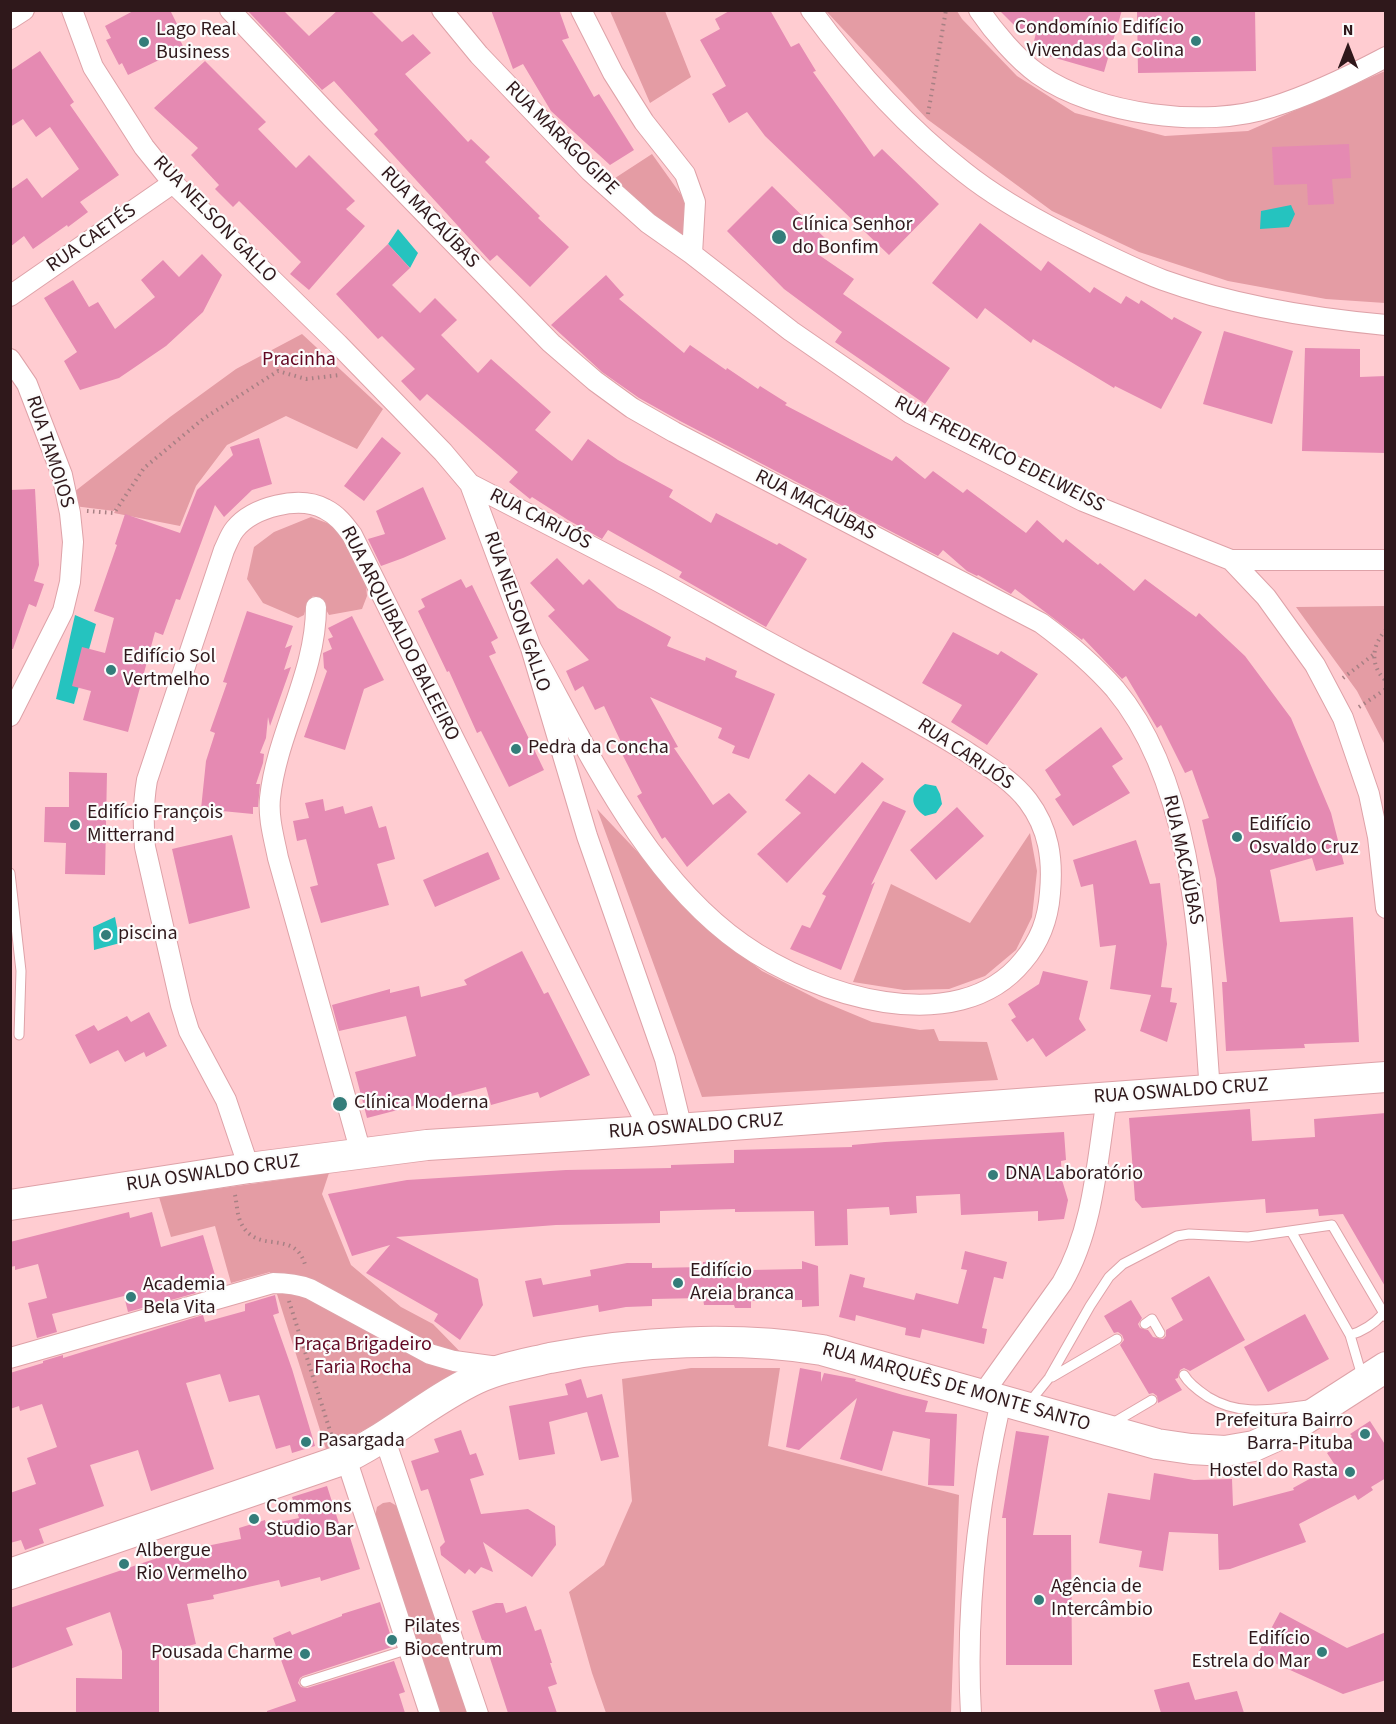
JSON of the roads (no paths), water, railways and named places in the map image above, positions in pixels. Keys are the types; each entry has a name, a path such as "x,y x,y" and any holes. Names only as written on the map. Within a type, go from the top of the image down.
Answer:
{"main road":[{"name":"RUA OSWALDO CRUZ","path":"10,1205 239,1169 427,1145 682,1129 1386,1077"},
{"name":"RUA MARQUÊS DE MONTE SANTO","path":"10,1574 342,1460 384,1437 450,1393 504,1368 588,1351 625,1346 752,1342 787,1344 853,1357 1003,1402 1158,1444 1226,1451 1254,1446 1285,1432 1374,1374"}],"street":[{"path":"10,20 24,10"},
{"name":"RUA NELSON GALLO","path":"72,10 93,67 144,147 173,183 338,344 443,452 470,484 531,648 587,836 665,1059 682,1129"},
{"name":"RUA MACAÚBAS","path":"230,10 551,343 594,381 632,408 683,437 1041,622 1092,664 1116,691 1138,723 1160,767 1176,812 1188,867 1198,935 1210,1091"},
{"name":"RUA MARAGOGIPE","path":"442,10 479,55 590,171 648,223 692,254"},
{"path":"581,10 613,73 644,122 685,174 695,202 692,254"},
{"path":"811,10 838,47 873,88 920,135 965,173 1027,214 1100,252 1162,279 1218,297 1275,311 1331,320 1386,325"},
{"path":"979,10 1000,36 1038,74 1062,87 1097,101 1144,114 1182,118 1230,116 1271,108 1386,57"},
{"name":"RUA CAETÉS","path":"10,296 173,183"},
{"name":"RUA FREDERICO EDELWEISS","path":"692,254 791,331 910,412 1083,501 1232,560 1266,597 1315,664 1343,718 1369,794 1386,908"},
{"name":"RUA TAMOIOS","path":"10,359 27,384 62,475 73,542 70,582 63,611 10,716"},
{"name":"RUA CARIJÓS","path":"470,484 660,582 879,700 933,731 1005,778 1027,799 1042,824 1050,848 1049,906 1043,930 1032,950 1016,970 995,987 971,998 919,1005 856,997 794,974 767,961 711,918 642,840 607,786 531,648"},
{"name":"RUA ARQUIBALDO BALEEIRO","path":"239,1169 226,1100 189,1031 181,1005 146,855 142,821 143,800 147,780 224,550 234,530 249,517 265,509 284,504 305,504 324,508 340,518 352,535 650,1131"},
{"path":"1232,560 1386,560"},
{"path":"316,607 316,631 311,655 284,738 274,778 270,799 271,826 361,1153"},
{"path":"970,1713 971,1624 977,1545 987,1473 1003,1402 1080,1246 1089,1210 1107,1098"},
{"path":"10,1358 273,1283 283,1283 298,1284 310,1289 430,1354 453,1361 504,1368"},
{"path":"384,1437 478,1713"},
{"path":"342,1460 430,1713"}],"lane":[{"path":"10,873 21,971 19,1035"},
{"path":"1049,1378 1109,1277 1123,1264 1177,1236 1189,1234 1248,1237 1332,1225 1384,1315 1374,1324 1350,1335"},
{"path":"1291,1231 1374,1374"},
{"path":"1145,1324 1152,1319 1160,1333"},
{"path":"1003,1402 1117,1340"},
{"path":"1183,1380 1222,1405 1249,1411 1329,1403"},
{"path":"1102,1429 1152,1400"},
{"path":"305,1682 409,1649"}],"water":[{"path":"1291,205 1295,214 1289,227 1260,229 1261,211"},
{"path":"398,229 418,253 410,268 388,244"},
{"path":"75,615 96,624 74,704 56,699"},
{"path":"925,784 936,786 942,804 936,813 925,816 916,808 913,800 916,792"},
{"name":"piscina","path":"115,917 120,943 94,950 93,927"}],"place":[{"name":"Condomínio Edifício Vivendas da Colina","path":"1196,41"},
{"name":"Lago Real Business","path":"144,42"},
{"name":"Clínica Senhor do Bonfim","path":"779,237"},
{"name":"Edifício Sol Vertmelho","path":"111,670"},
{"name":"Pedra da Concha","path":"516,749"},
{"name":"Edifício François Mitterrand","path":"75,825"},
{"name":"Edifício Osvaldo Cruz","path":"1237,837"},
{"name":"piscina","path":"106,935"},
{"name":"Clínica Moderna","path":"340,1104"},
{"name":"DNA Laboratório","path":"993,1175"},
{"name":"Edifício Areia branca","path":"678,1283"},
{"name":"Academia Bela Vita","path":"131,1297"},
{"name":"Prefeitura Bairro Barra-Pituba","path":"1365,1434"},
{"name":"Pasargada","path":"306,1442"},
{"name":"Hostel do Rasta","path":"1350,1472"},
{"name":"Commons Studio Bar","path":"254,1519"},
{"name":"Albergue Rio Vermelho","path":"124,1564"},
{"name":"Agência de Intercâmbio","path":"1039,1600"},
{"name":"Pilates Biocentrum","path":"392,1640"},
{"name":"Edifício Estrela do Mar","path":"1322,1652"},
{"name":"Pousada Charme","path":"305,1654"}],"park label":[{"name":"Pracinha","path":"299,361"},
{"name":"Praça Brigadeiro Faria Rocha","path":"363,1358"}]}
